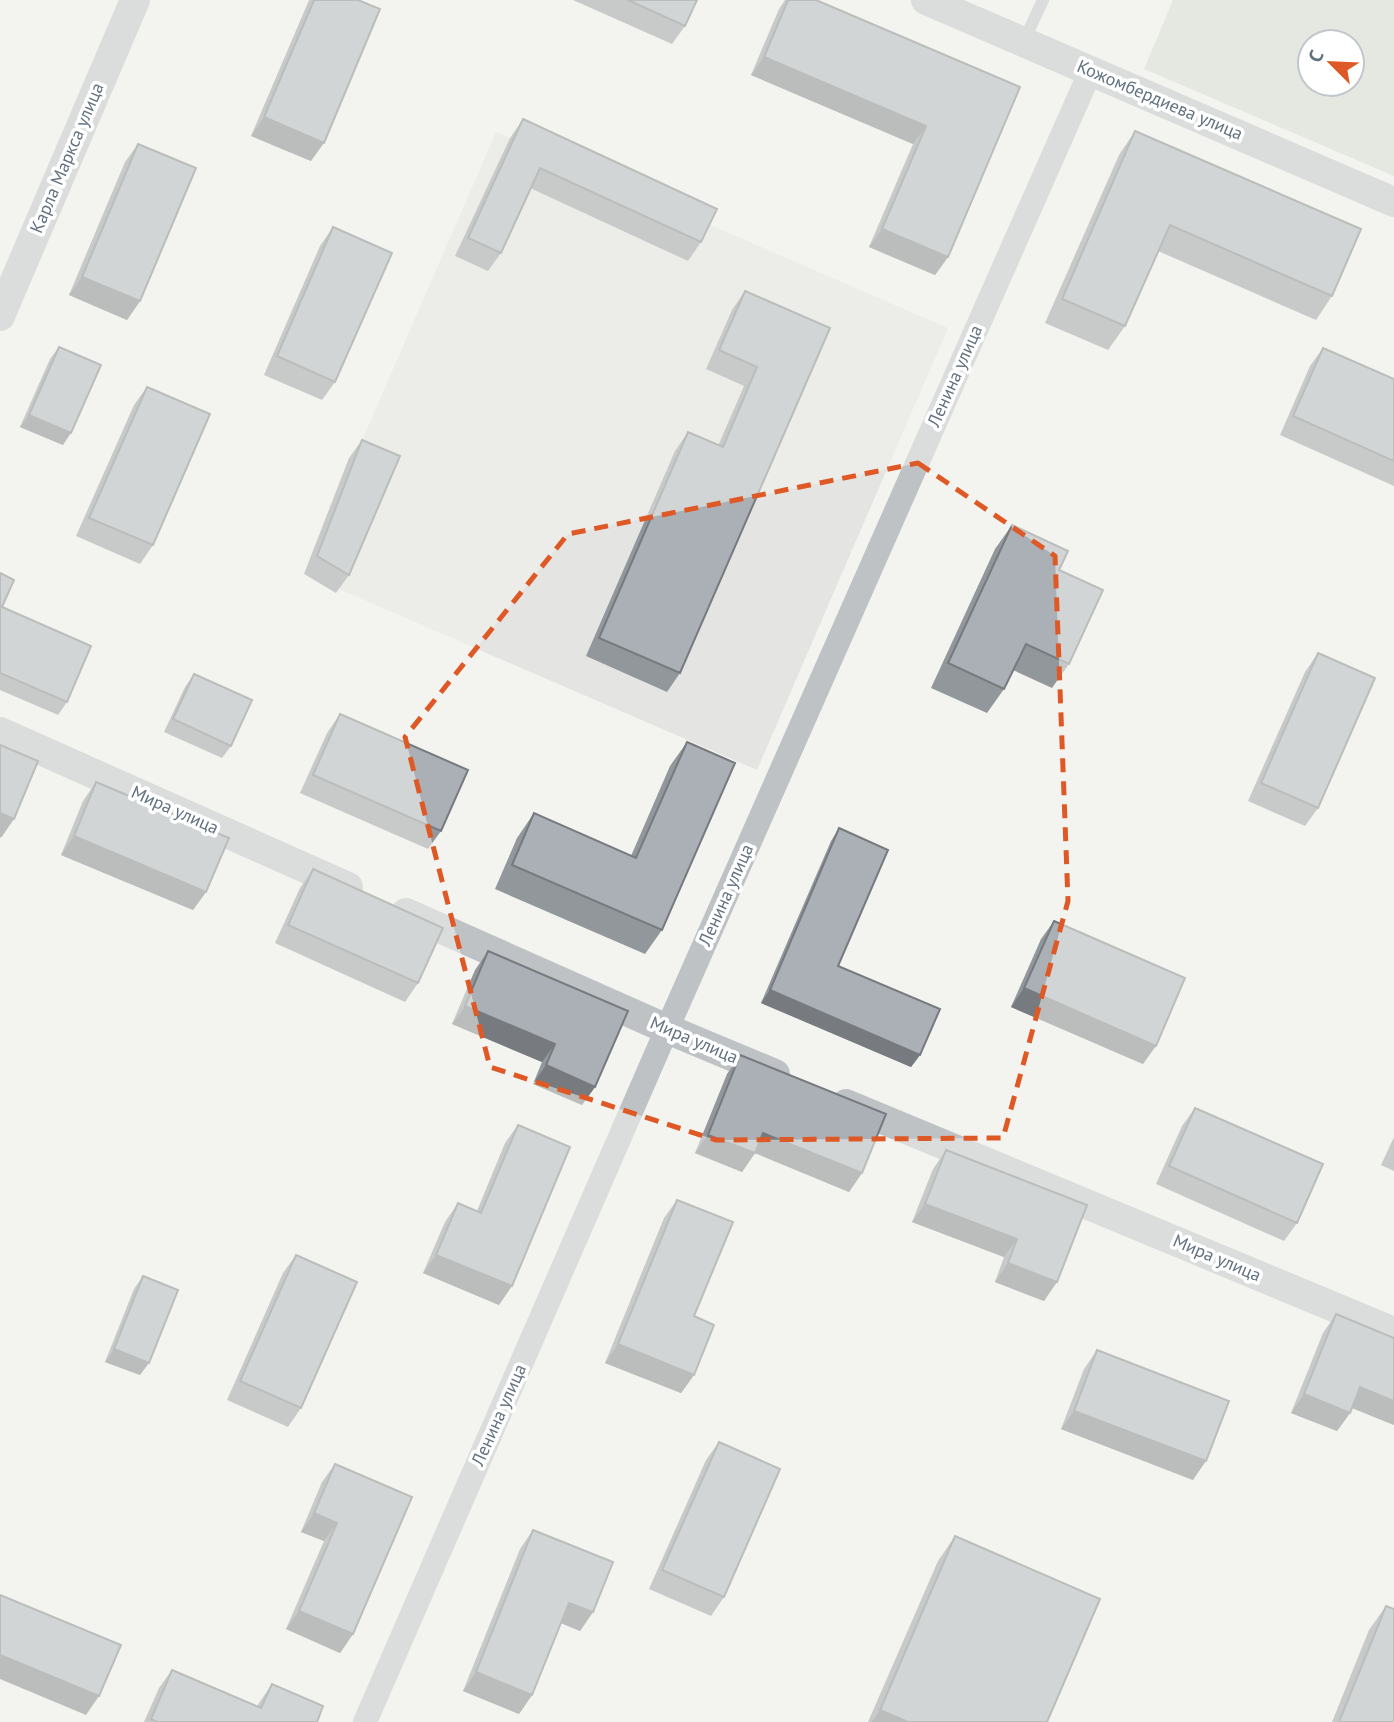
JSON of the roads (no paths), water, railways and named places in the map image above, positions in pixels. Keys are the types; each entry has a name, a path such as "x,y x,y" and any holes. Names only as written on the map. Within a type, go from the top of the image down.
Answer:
{"street":[{"name":"Карла Маркса улица","path":"0,316 135,0"},
{"name":"Кожомбердиева улица","path":"926,0 1394,202"},
{"name":"Ленина улица","path":"365,1722 667,1029 1091,70"},
{"name":"Мира улица","path":"0,732 667,1029 1394,1332"}],"lane":[{"path":"1024,41 1043,0"}]}
